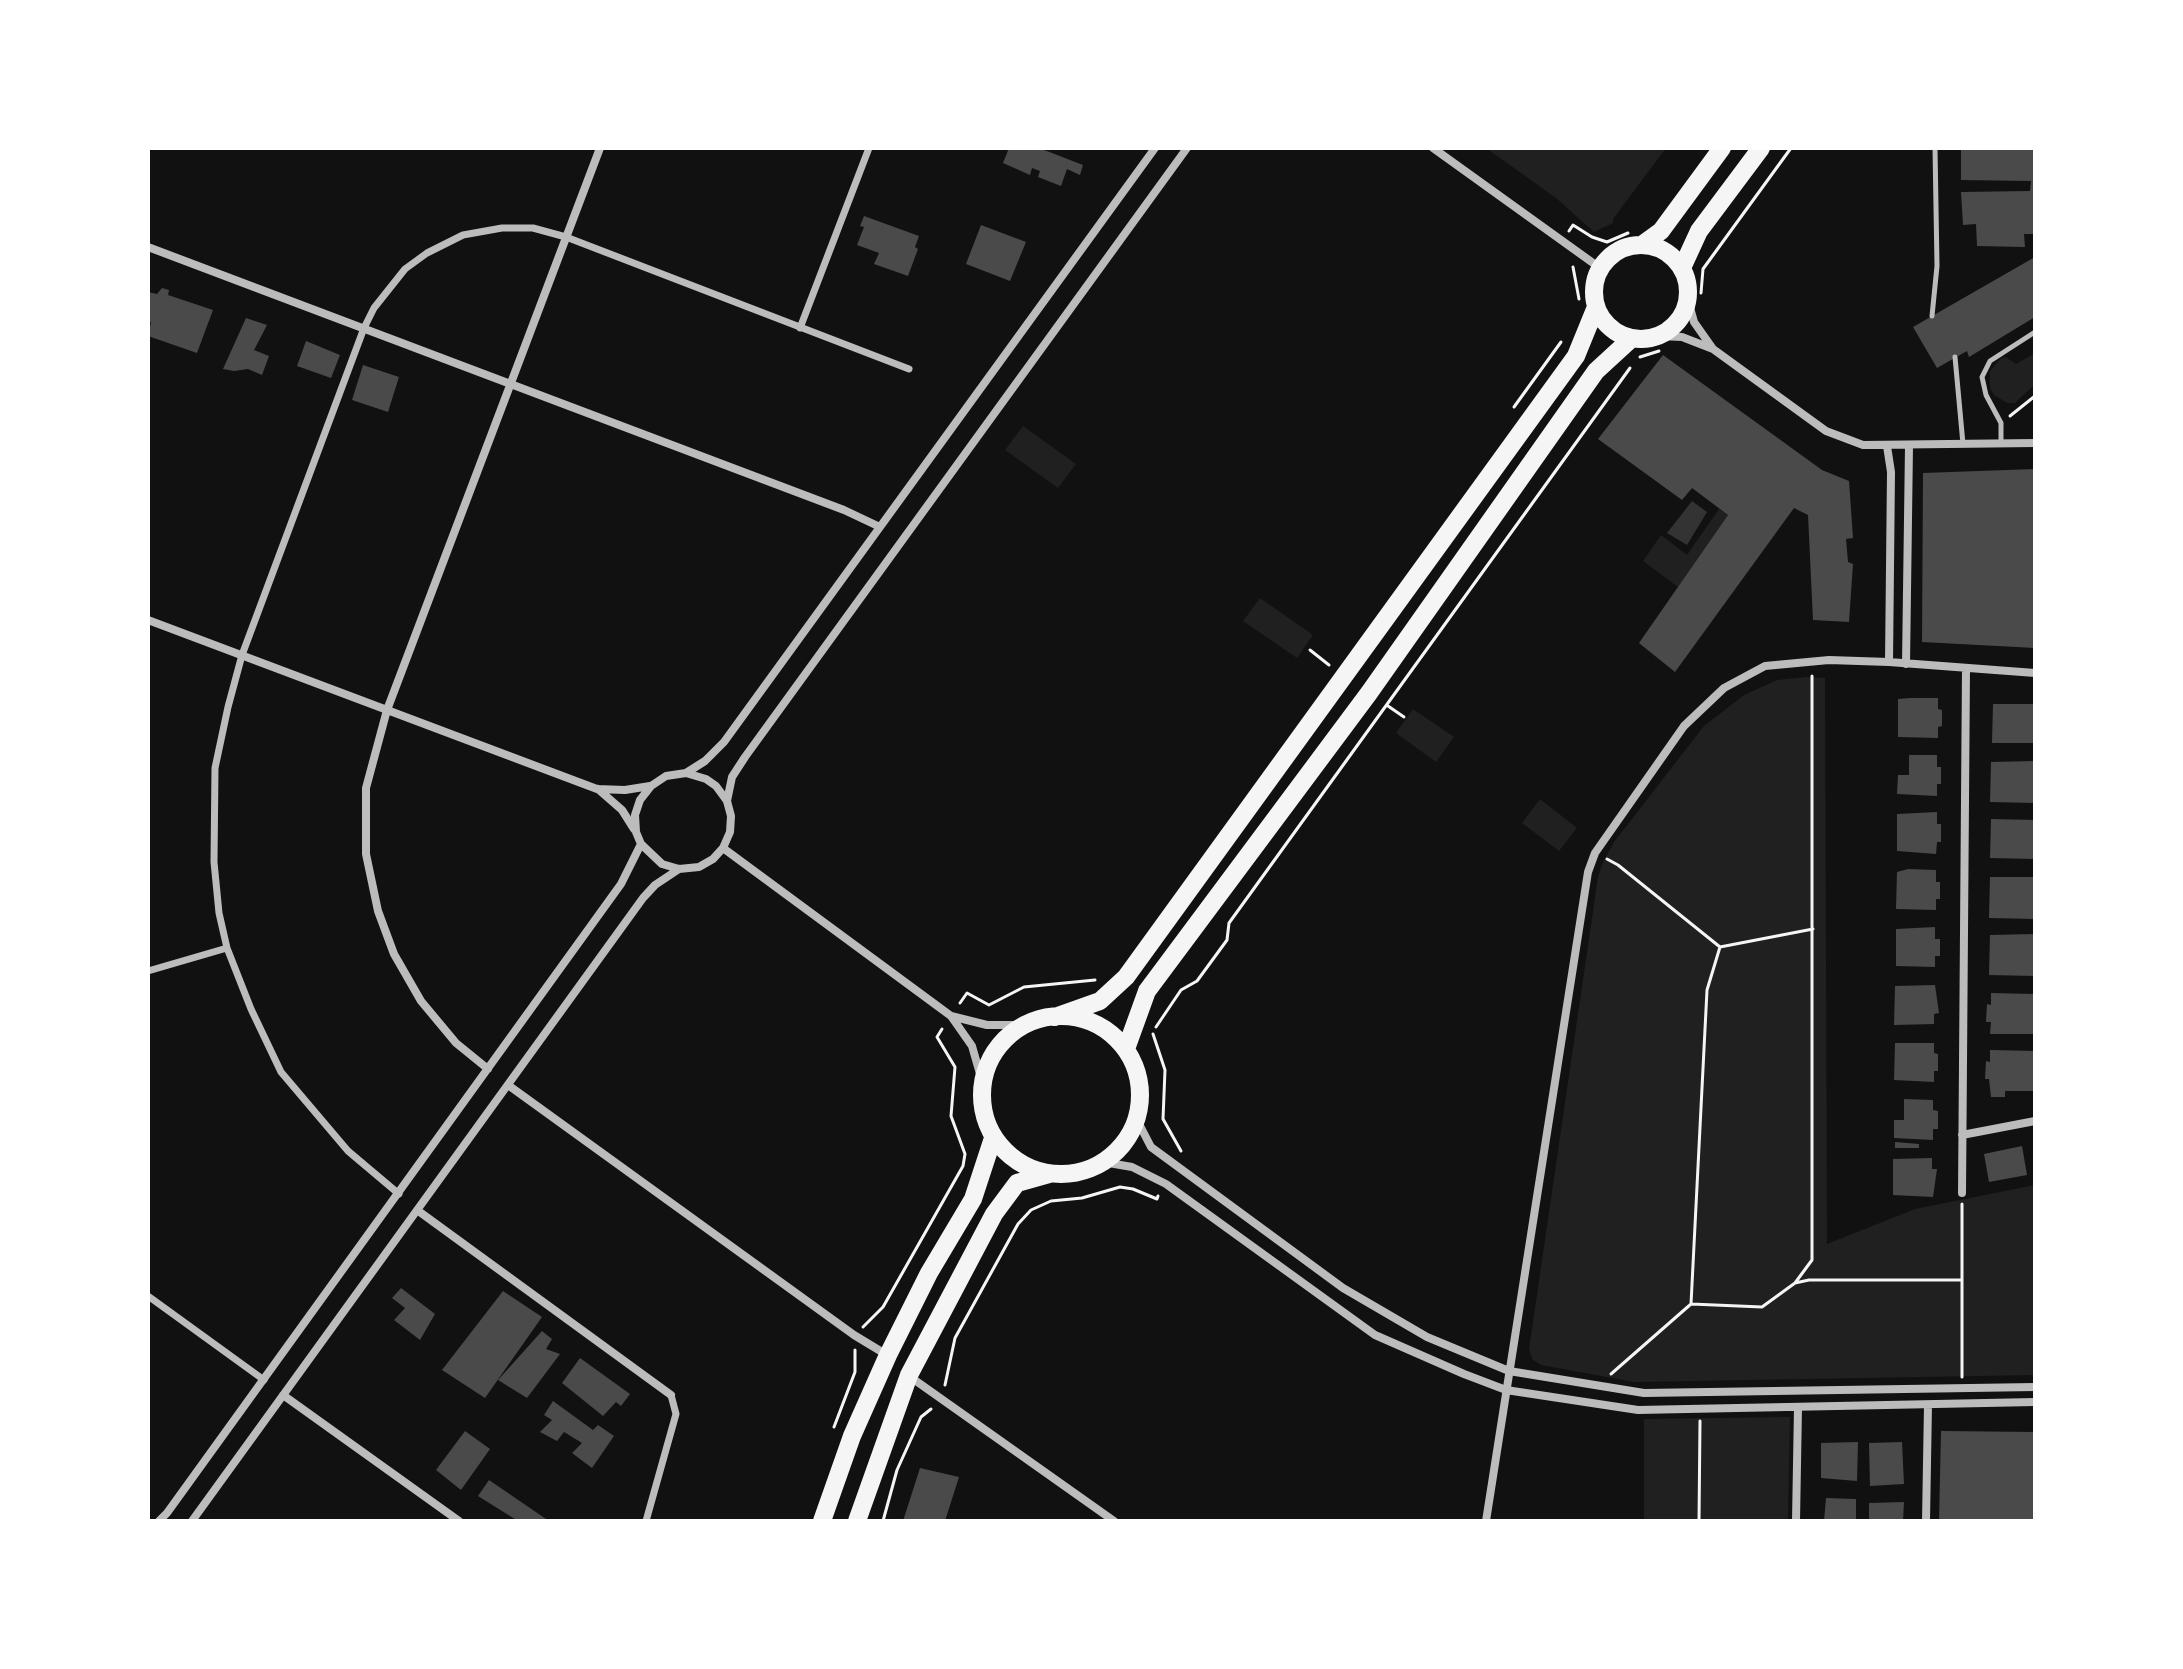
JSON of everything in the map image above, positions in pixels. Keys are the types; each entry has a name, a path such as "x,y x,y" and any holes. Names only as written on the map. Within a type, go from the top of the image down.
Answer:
{"main road":[{"path":"1051,1173 1021,1164 993,1138 983,1111 982,1081 989,1060 1004,1039 1024,1025 1100,1001 1126,977 1576,356 1600,268 1609,256 1638,237 1661,231 1722,148"},
{"path":"1682,268 1699,231 1761,148"},
{"path":"1588,307 1614,330 1632,338 1659,343 1681,318 1694,299 1682,268 1665,250 1638,237"},
{"path":"1126,1049 1147,991 1419,622 1596,371 1632,338"},
{"path":"857,1521 909,1375 994,1214 1017,1183 1051,1173 1078,1172 1103,1162 1118,1151 1137,1120 1139,1083 1137,1071 1126,1049 1106,1030 1082,1019 1055,1017"},
{"path":"822,1521 852,1436 888,1355 929,1273 973,1199 993,1138"}],"street":[{"path":"488,1069 456,1043 421,1001 394,954 378,911 366,854 366,788 387,710 600,148"},
{"path":"800,328 869,148"},
{"path":"636,832 635,815 640,800 651,786 666,776 686,773 705,761 724,742 1155,148"},
{"path":"727,801 732,777 745,757 1187,148"},
{"path":"1433,148 1600,268"},
{"path":"399,1194 348,1151 281,1072 227,948 219,913 214,862 215,768 242,655 374,308 405,269 427,253 463,235 502,228 533,228 566,237 909,369"},
{"path":"148,247 844,510 880,527"},
{"path":"1694,299 1694,322 1713,349"},
{"path":"1659,343 1682,337 1713,349 1826,431 1863,445 2035,443"},
{"path":"1887,446 1891,472 1889,662"},
{"path":"1906,664 1909,446"},
{"path":"148,620 597,789 625,790 651,786"},
{"path":"1486,1521 1588,872 1595,853 1684,726 1724,688 1765,666 1811,662 1889,662 2035,673"},
{"path":"1962,1193 1966,669"},
{"path":"597,789 622,810 649,855 662,864 679,869 699,867 713,859 723,848 730,832 731,816 727,801 716,786 706,779 686,773"},
{"path":"159,1521 621,884 641,844"},
{"path":"723,848 951,1016 972,1046 982,1081"},
{"path":"192,1521 643,898 655,885 679,869"},
{"path":"148,971 227,948"},
{"path":"951,1016 987,1025 1024,1025"},
{"path":"508,1085 854,1335 888,1355"},
{"path":"1137,1120 1151,1147 1343,1288 1427,1337 1509,1371 1644,1393 2035,1387"},
{"path":"1962,1135 2035,1121"},
{"path":"1103,1162 1132,1167 1166,1184 1375,1335 1506,1390 1638,1410 2035,1402"},
{"path":"417,1210 671,1395 676,1414 646,1521"},
{"path":"148,1296 264,1380"},
{"path":"909,1375 1114,1521"},
{"path":"283,1395 459,1521"},
{"path":"1926,1521 1928,1405"},
{"path":"1796,1521 1798,1407"}],"lane":[{"path":"1932,316 1937,266 1935,148"},
{"path":"2001,444 2001,423 1986,395 1982,377 1990,361 2035,332"},
{"path":"1955,357 1963,445"}],"path":[{"path":"1694,299 1703,269 1791,148"},
{"path":"1562,240 1573,225 1607,242 1638,237"},
{"path":"1572,265 1588,307"},
{"path":"1510,412 1565,336"},
{"path":"1178,1167 1185,1161 1163,1119 1165,1070 1153,1032 1181,990 1197,981 1227,940 1229,923 1636,358 1659,343"},
{"path":"2001,423 2035,396"},
{"path":"1599,1388 1691,1304 1762,1307 1795,1283 1812,1260 1814,693 1811,662"},
{"path":"1595,853 1618,865 1720,947 1813,929"},
{"path":"1691,1304 1707,990 1720,947"},
{"path":"834,1427 855,1372 854,1335 883,1307 963,1166 965,1154 951,1116 955,1067 937,1037 967,993 989,1005 1024,987 1099,979"},
{"path":"883,1521 897,1470 921,1417 933,1408 947,1383 955,1338 1018,1224 1031,1210 1051,1201 1082,1198 1120,1187 1157,1199 1166,1184"},
{"path":"1962,1193 1962,1389"},
{"path":"1795,1283 1809,1280 1962,1280"},
{"path":"1699,1521 1700,1409"}],"shaded area":[{"path":"1486,148 1666,148 1613,223 1594,232 1556,198"},
{"path":"2035,353 2035,384 2015,403 2007,403 1994,395 1990,388 1990,371 2001,358 2006,357 2016,364"},
{"path":"1023,426 1076,464 1058,488 1005,450"},
{"path":"1692,501 1707,512 1687,545 1667,533"},
{"path":"1719,509 1728,515 1678,587 1643,561 1661,535 1687,555"},
{"path":"1260,598 1313,635 1297,658 1243,621"},
{"path":"1825,678 1827,1244 1915,1209 2035,1185 2035,1375 1634,1382 1541,1365 1532,1359 1529,1349 1598,877 1603,862 1614,842 1704,726 1744,695 1777,680"},
{"path":"1413,709 1454,737 1436,762 1396,733"},
{"path":"1540,799 1577,828 1559,851 1522,823"},
{"path":"1790,1417 1788,1521 1644,1521 1644,1419"}],"building":[{"path":"1009,148 1039,148 1083,165 1080,175 1067,169 1061,186 1038,177 1040,171 1032,168 1030,175 1003,163"},
{"path":"1961,148 2035,148 2035,234 2024,234 2025,247 1977,246 1976,224 1963,225 1961,192 2030,191 2031,181 1961,180"},
{"path":"864,216 919,236 915,247 918,249 908,276 874,264 879,253 857,245 864,227 860,226"},
{"path":"981,225 1026,242 1010,281 966,264"},
{"path":"2035,257 2035,317 1969,357 1967,351 1937,368 1913,327"},
{"path":"162,288 169,290 168,295 213,310 197,353 148,336 151,322 148,321 148,292 157,294"},
{"path":"246,318 267,325 254,350 269,356 262,375 248,369 223,369"},
{"path":"306,341 340,355 331,378 297,366"},
{"path":"1663,355 1822,470 1849,481 1853,538 1846,539 1848,562 1853,564 1849,622 1813,620 1808,515 1794,508 1675,672 1639,643 1728,515 1692,488 1682,500 1598,439"},
{"path":"363,365 399,377 388,412 352,400"},
{"path":"2035,469 2035,648 1922,642 1923,473"},
{"path":"1938,698 1942,726 1938,727 1938,738 1898,737 1898,699"},
{"path":"1993,704 2035,704 2035,743 1992,743"},
{"path":"1909,755 1937,755 1941,784 1937,784 1937,796 1897,794 1898,775 1909,775"},
{"path":"2035,761 2035,803 1990,802 1991,762"},
{"path":"1937,812 1941,842 1937,842 1936,854 1897,851 1897,814"},
{"path":"1991,819 2035,820 2035,859 1990,858"},
{"path":"1908,869 1936,870 1940,899 1936,899 1936,910 1896,909 1897,872"},
{"path":"1990,877 2035,877 2035,919 1989,918"},
{"path":"1935,927 1935,939 1940,939 1940,956 1935,956 1935,967 1896,966 1896,929"},
{"path":"2035,934 2035,976 1989,975 1990,935"},
{"path":"1935,985 1939,1013 1934,1014 1934,1024 1894,1025 1895,986"},
{"path":"1991,993 2035,994 2035,1034 1990,1034 1991,1022 1986,1022"},
{"path":"1895,1043 1934,1043 1934,1053 1938,1054 1938,1071 1934,1071 1934,1082 1894,1080"},
{"path":"1990,1050 2035,1051 2035,1091 2005,1091 2005,1097 1991,1097 1989,1079 1985,1079"},
{"path":"1904,1099 1933,1100 1933,1110 1938,1111 1938,1129 1933,1129 1933,1140 1894,1138 1894,1120 1904,1120"},
{"path":"1895,1142 1919,1144 1919,1148 1895,1148"},
{"path":"2022,1146 2027,1175 1989,1182 1984,1154"},
{"path":"1932,1158 1932,1169 1937,1169 1933,1197 1893,1195 1893,1159"},
{"path":"401,1288 435,1314 420,1340 394,1320 405,1308 392,1298"},
{"path":"503,1291 542,1317 485,1398 442,1370"},
{"path":"542,1331 552,1339 546,1349 560,1354 527,1398 498,1380"},
{"path":"580,1358 630,1394 621,1406 616,1402 603,1416 562,1383"},
{"path":"553,1401 593,1430 598,1425 614,1436 592,1468 572,1453 582,1443 564,1432 557,1441 540,1432 552,1420 544,1415"},
{"path":"465,1431 490,1449 461,1490 436,1470"},
{"path":"1941,1431 2035,1432 2035,1521 1939,1521"},
{"path":"1858,1442 1857,1481 1821,1478 1821,1443"},
{"path":"1902,1442 1904,1484 1870,1486 1869,1443"},
{"path":"920,1468 959,1477 945,1521 903,1521"},
{"path":"489,1480 549,1521 518,1521 478,1496"},
{"path":"1826,1498 1856,1499 1856,1521 1824,1521"},
{"path":"1904,1502 1903,1521 1869,1521 1869,1503"}]}
